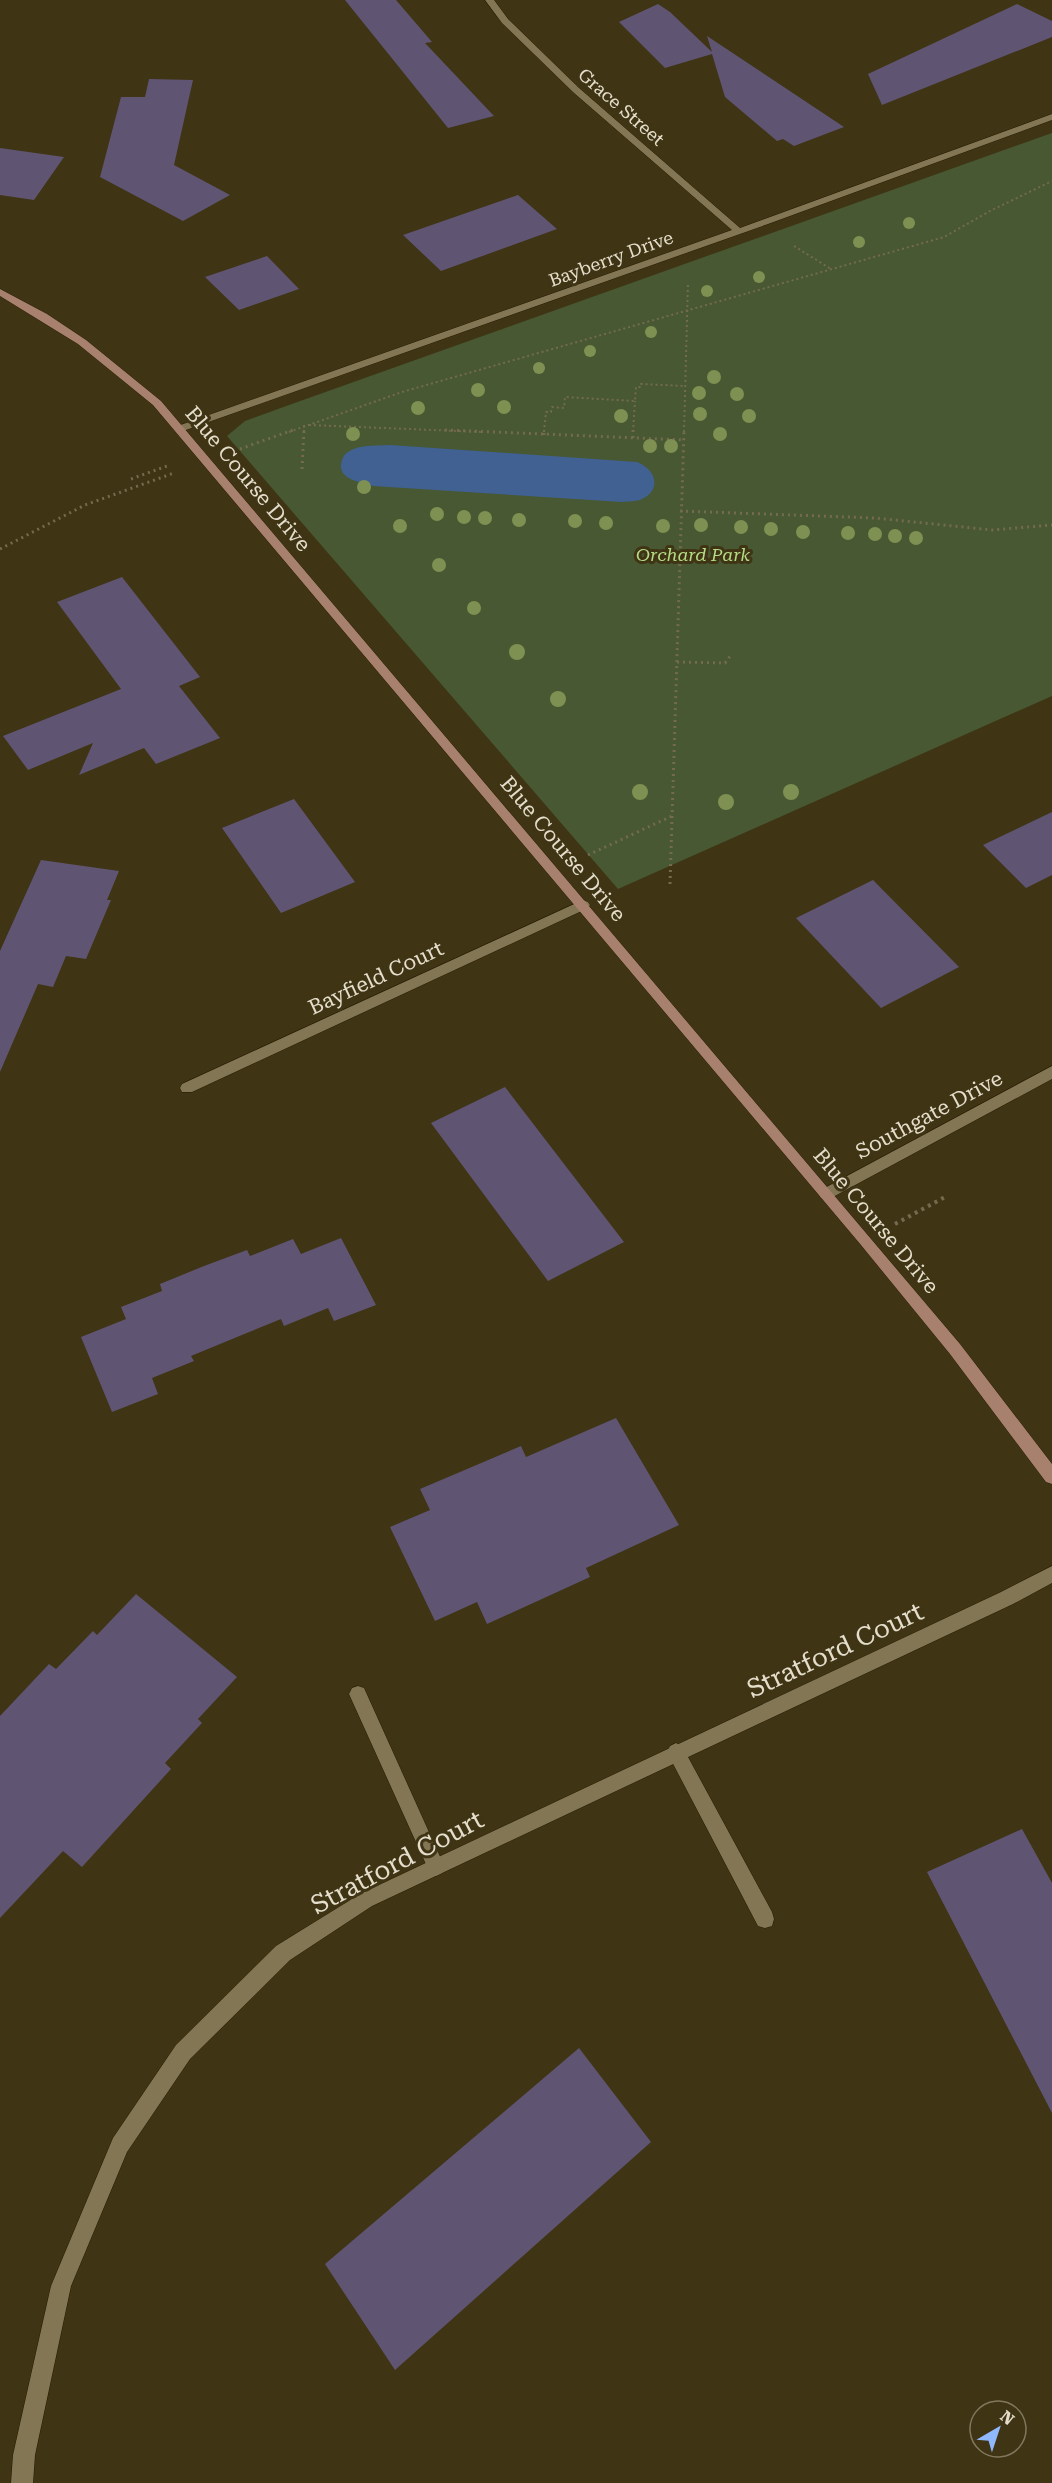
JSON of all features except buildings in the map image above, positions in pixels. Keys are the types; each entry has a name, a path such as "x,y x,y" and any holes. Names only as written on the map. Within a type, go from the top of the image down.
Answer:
{"main road":[{"name":"Blue Course Drive","path":"0,292 45,316 103,355 157,403 866,1241 955,1349 1052,1477"}],"street":[{"name":"Grace Street","path":"489,0 505,21 576,90 738,231"},
{"name":"Bayberry Drive","path":"179,429 1052,117"},
{"name":"Bayfield Court","path":"187,1088 583,905"},
{"name":"Southgate Drive","path":"826,1194 1052,1072"},
{"name":"Stratford Court","path":"22,2483 24,2455 61,2286 120,2145 183,2052 283,1953 366,1900 1007,1598 1052,1574"},
{"path":"358,1694 436,1867"},
{"path":"676,1752 765,1919"}],"path":[{"path":"236,450 402,392 944,237 990,211 1052,181"},
{"path":"791,244 832,269"},
{"path":"670,884 688,280"},
{"path":"633,438 636,387 641,387 641,384 685,386"},
{"path":"544,435 546,412 551,412 552,407 564,408 565,397 635,401"},
{"path":"300,419 305,425 302,469"},
{"path":"305,425 684,440"},
{"path":"130,479 170,465"},
{"path":"0,549 85,505 176,472"},
{"path":"680,511 875,518 992,530 1052,525"},
{"path":"677,662 725,663 731,655"},
{"path":"588,855 672,816"},
{"path":"866,1241 945,1197"}],"green space":[{"name":"Orchard Park","path":"1052,133 1052,696 618,889 227,436 245,421"}],"water":[{"path":"390,445 637,462 649,469 654,485 648,495 642,499 622,502 373,486 352,480 343,474 341,464 343,457 352,449"}]}
